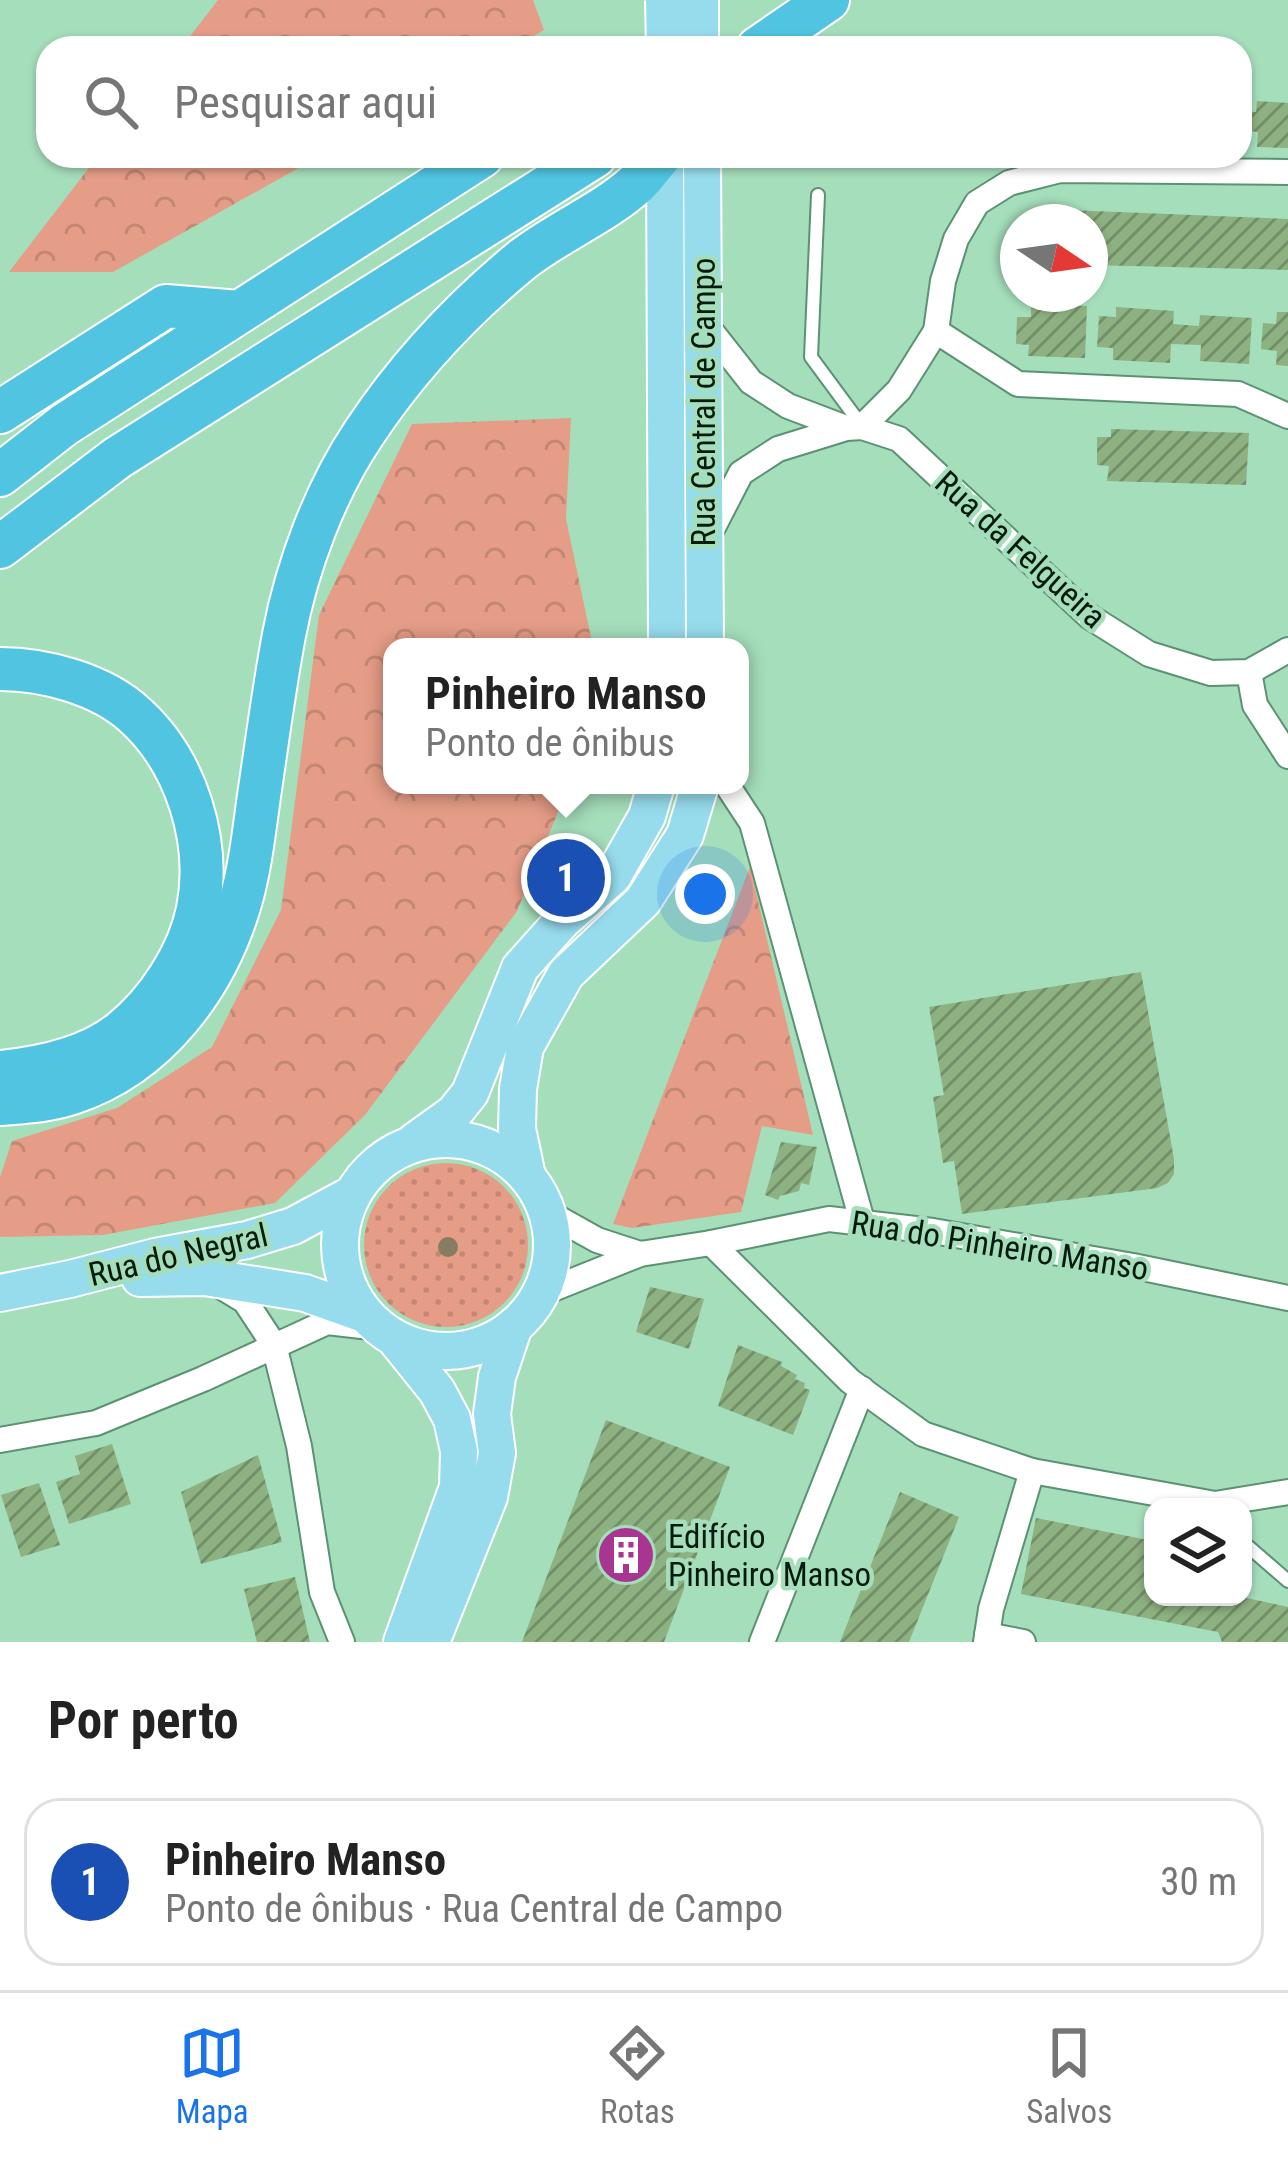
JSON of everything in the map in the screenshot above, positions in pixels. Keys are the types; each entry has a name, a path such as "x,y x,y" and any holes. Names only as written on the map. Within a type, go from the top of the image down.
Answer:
{"highway":[{"path":"669,36 725,0"},
{"path":"776,36 828,0"},
{"path":"0,475 64,425 463,168"},
{"path":"0,547 117,458 576,168"},
{"path":"0,1104 73,1093 118,1072 158,1042 190,1006 221,952 240,902 285,630 304,561 328,500 362,436 414,365 461,315 525,258 635,184 651,168"},
{"path":"0,412 166,306 239,313"},
{"path":"0,669 33,668 87,686 135,714 171,758 192,807 202,859 198,911 178,964 151,1001 119,1033 82,1053 34,1069 0,1072"}],"main road":[{"path":"664,0 664,36"},
{"path":"700,0 700,36"},
{"name":"Rua Central de Campo","path":"663,168 667,638"},
{"name":"Rua Central de Campo","path":"702,168 705,638"},
{"path":"402,1642 458,1487 459,1450 452,1419 437,1391 348,1287 340,1256 341,1225 351,1195 376,1165 454,1113 470,1093 520,968 563,920 613,876 647,816 653,794"},
{"path":"380,1327 426,1350 457,1351 488,1344 514,1326 540,1294 550,1268 552,1240 547,1212 527,1176 517,1129 525,1047 566,974 643,902 686,835 697,794"},
{"path":"413,1143 444,1138 475,1142 504,1155 527,1176"},
{"name":"Rua do Negral","path":"0,1293 247,1240 293,1226 351,1195"},
{"name":"Rua do Negral","path":"70,1279 205,1276 305,1293 380,1327"},
{"path":"431,1642 489,1497 497,1453 492,1414 497,1377 514,1326"}],"street":[{"path":"702,548 740,473 778,449 854,427 899,390 936,332 943,281 956,239 977,203 1010,183 1060,170 1288,172"},
{"name":"Rua da Felgueira","path":"703,321 751,382 788,406 899,439 1090,617 1149,654 1211,673 1249,672"},
{"path":"936,332 1018,384 1238,394 1288,416"},
{"path":"1288,650 1249,672 1255,704 1288,756"},
{"path":"733,794 752,823 862,1221"},
{"name":"Rua do Pinheiro Manso","path":"547,1212 597,1240 640,1254"},
{"name":"Rua do Pinheiro Manso","path":"540,1294 640,1254 829,1219 1133,1265 1288,1298"},
{"path":"711,1243 862,1390 923,1435 1032,1472 1168,1498"},
{"path":"205,1276 245,1300 274,1345 299,1447 322,1592 342,1642"},
{"path":"0,1440 96,1423 327,1322 380,1327"},
{"path":"762,1642 862,1390"},
{"path":"1023,1642 987,1639 991,1609 1032,1472"},
{"path":"1252,1498 1288,1492"}],"lane":[{"path":"818,196 811,357 854,427"},
{"path":"1252,1550 1288,1581"}],"green space":[{"path":"218,0 533,0 544,30 534,36 190,36"},
{"path":"89,168 299,168 113,272 9,272"},
{"path":"571,418 566,519 591,638 383,638 383,794 570,794 563,800 517,911 365,1115 275,1203 103,1235 0,1237 0,1177 12,1141 117,1108 212,1047 281,910 319,615 412,424"},
{"path":"750,867 813,1135 762,1126 741,1212 632,1228 613,1224"},
{"path":"446,1163 478,1169 504,1187 522,1213 528,1245 522,1277 504,1303 478,1321 446,1327 414,1321 388,1303 370,1277 364,1245 370,1213 388,1187 414,1169"}],"building":[{"path":"1257,101 1288,103 1288,148 1257,147 1258,132 1252,131 1252,112 1256,112"},
{"path":"1108,212 1288,219 1288,270 1108,265"},
{"path":"1116,307 1174,311 1173,324 1199,326 1200,315 1252,318 1249,364 1200,361 1201,345 1171,344 1170,363 1113,360 1113,348 1097,347 1099,316 1116,317"},
{"path":"1031,312 1087,312 1085,358 1028,356 1029,345 1016,344 1017,317 1031,317"},
{"path":"1277,312 1288,312 1288,366 1276,365 1277,351 1261,349 1263,323 1276,324"},
{"path":"1111,429 1249,433 1246,485 1107,481 1109,466 1097,465 1097,437 1111,437"},
{"path":"1141,972 1174,1159 1174,1174 1168,1183 962,1214 954,1161 943,1163 933,1097 944,1095 929,1007"},
{"path":"781,1142 817,1147 809,1185 801,1183 799,1191 778,1200 765,1195"},
{"path":"650,1287 704,1299 689,1349 636,1332"},
{"path":"738,1345 782,1362 810,1390 793,1435 718,1406"},
{"name":"Edifício Pinheiro Manso","path":"606,1420 730,1467 664,1642 522,1642"},
{"path":"112,1444 131,1504 69,1524 56,1482 80,1474 75,1456"},
{"path":"258,1455 282,1542 201,1564 181,1492"},
{"path":"39,1483 60,1545 21,1557 1,1495"},
{"path":"900,1492 959,1517 909,1642 840,1642"},
{"path":"1036,1518 1144,1539 1144,1606 1252,1606 1252,1599 1288,1607 1288,1642 1222,1642 1218,1632 1021,1594"},
{"path":"295,1577 310,1642 257,1642 244,1589"}],"place":[{"name":"Pinheiro Manso","path":"566,878"},
{"name":"Edifício Pinheiro Manso","path":"626,1555"}]}
